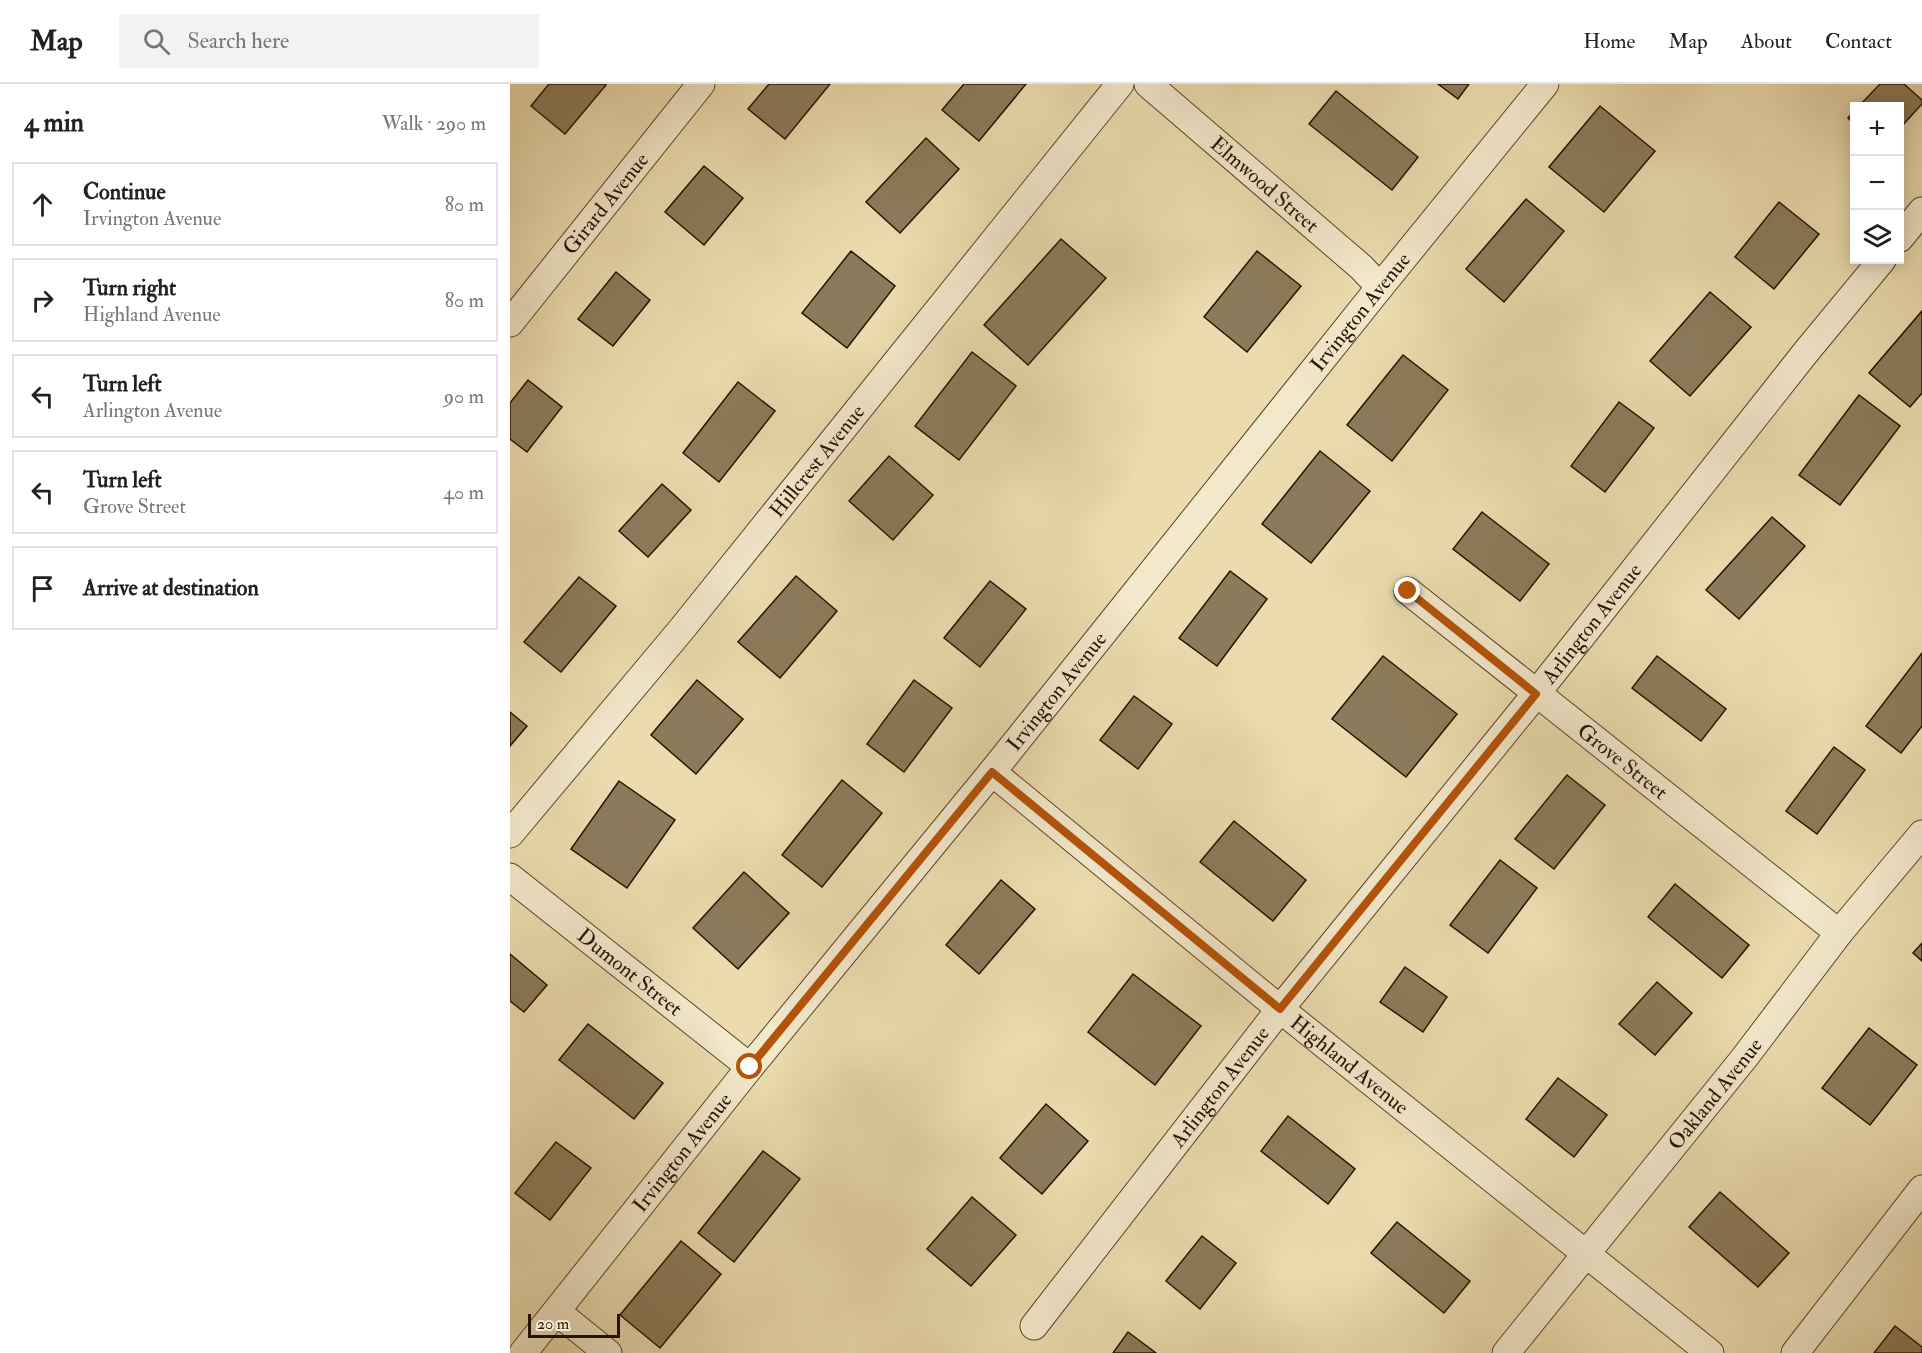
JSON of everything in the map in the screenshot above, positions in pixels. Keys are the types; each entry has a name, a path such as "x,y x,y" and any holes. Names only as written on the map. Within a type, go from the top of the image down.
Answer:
{"street":[{"name":"Girard Avenue","path":"510,323 700,84"},
{"name":"Hillcrest Avenue","path":"510,834 681,630 1120,84"},
{"name":"Elmwood Street","path":"1148,84 1361,267 1380,288"},
{"name":"Irvington Avenue","path":"523,1353 750,1067 992,772 1545,84"},
{"path":"1904,232 1922,211"},
{"name":"Arlington Avenue","path":"1034,1326 1280,1009 1536,694 1806,352 1879,264"},
{"name":"Grove Street","path":"1408,591 1839,933"},
{"name":"Highland Avenue","path":"992,772 1280,1009 1710,1353"},
{"name":"Oakland Avenue","path":"1506,1353 1745,1057 1839,933 1922,834"},
{"name":"Dumont Street","path":"510,877 750,1067"},
{"path":"1795,1353 1922,1190"},
{"path":"557,1312 608,1353"}],"building":[{"path":"549,84 606,85 565,134 531,106"},
{"path":"769,84 830,84 785,139 748,109"},
{"path":"964,84 1026,84 979,141 942,110"},
{"path":"1438,84 1469,84 1458,99"},
{"path":"1880,84 1904,84 1922,100 1922,104 1904,124 1904,102 1863,102"},
{"path":"1336,91 1418,157 1392,190 1309,124"},
{"path":"1600,106 1655,151 1604,212 1549,167"},
{"path":"926,138 959,169 900,233 866,202"},
{"path":"704,166 743,198 704,245 665,212"},
{"path":"1526,199 1564,231 1504,302 1466,269"},
{"path":"1779,202 1819,234 1774,289 1735,257"},
{"path":"1061,239 1106,278 1028,365 984,325"},
{"path":"851,251 895,286 847,348 802,313"},
{"path":"1257,251 1301,286 1247,352 1204,317"},
{"path":"616,272 650,300 613,346 578,319"},
{"path":"1710,292 1751,327 1690,396 1650,361"},
{"path":"1922,311 1922,393 1910,407 1869,373"},
{"path":"972,352 1016,386 959,460 915,426"},
{"path":"1403,355 1448,390 1392,461 1347,425"},
{"path":"528,380 562,407 527,452 510,439 510,403"},
{"path":"738,382 775,411 719,482 683,453"},
{"path":"1859,395 1900,426 1840,505 1799,475"},
{"path":"1619,402 1654,428 1605,492 1571,466"},
{"path":"1320,451 1370,491 1311,563 1262,524"},
{"path":"889,456 933,495 893,540 849,501"},
{"path":"662,484 691,510 648,557 619,531"},
{"path":"1482,512 1549,564 1520,601 1453,549"},
{"path":"1772,517 1805,546 1739,619 1706,590"},
{"path":"1230,571 1267,599 1217,666 1179,638"},
{"path":"796,576 837,611 780,678 738,642"},
{"path":"579,577 616,606 561,672 524,642"},
{"path":"990,581 1026,609 980,667 944,638"},
{"path":"1922,653 1922,726 1901,753 1866,726"},
{"path":"1383,656 1457,714 1406,777 1332,719"},
{"path":"1657,656 1726,709 1701,741 1632,688"},
{"path":"697,680 743,719 696,774 651,735"},
{"path":"914,680 952,708 904,772 867,744"},
{"path":"1134,696 1172,724 1138,769 1100,740"},
{"path":"510,712 527,726 510,746"},
{"path":"1834,747 1865,770 1817,834 1786,811"},
{"path":"1567,775 1605,805 1554,869 1515,839"},
{"path":"842,780 882,813 822,887 782,855"},
{"path":"619,781 675,820 627,888 571,849"},
{"path":"1234,821 1306,880 1273,921 1200,862"},
{"path":"1500,860 1537,888 1488,953 1450,925"},
{"path":"744,872 789,913 738,969 693,928"},
{"path":"1001,880 1035,909 979,974 946,945"},
{"path":"1675,884 1749,945 1722,978 1648,917"},
{"path":"1922,943 1922,961 1913,953"},
{"path":"510,954 547,985 524,1012 510,1001"},
{"path":"1405,967 1447,997 1423,1032 1380,1002"},
{"path":"1133,974 1201,1026 1155,1085 1088,1032"},
{"path":"1657,982 1692,1013 1655,1055 1619,1024"},
{"path":"588,1024 663,1083 634,1119 559,1060"},
{"path":"1869,1028 1917,1065 1870,1125 1822,1088"},
{"path":"1558,1078 1607,1115 1574,1157 1526,1119"},
{"path":"1046,1104 1088,1141 1042,1194 1000,1158"},
{"path":"1288,1116 1355,1169 1328,1204 1261,1151"},
{"path":"556,1142 591,1168 550,1220 515,1193"},
{"path":"763,1151 800,1179 734,1262 698,1233"},
{"path":"1720,1192 1789,1253 1758,1287 1689,1227"},
{"path":"972,1197 1016,1235 971,1286 927,1249"},
{"path":"1397,1222 1470,1281 1444,1313 1371,1253"},
{"path":"1202,1236 1236,1263 1200,1309 1166,1281"},
{"path":"681,1241 721,1274 660,1348 620,1315"},
{"path":"1895,1326 1922,1347 1922,1353 1874,1353"},
{"path":"1128,1332 1156,1353 1113,1353"}],"route":[{"path":"750,1067 992,772 1280,1009 1536,694 1408,591"}]}
